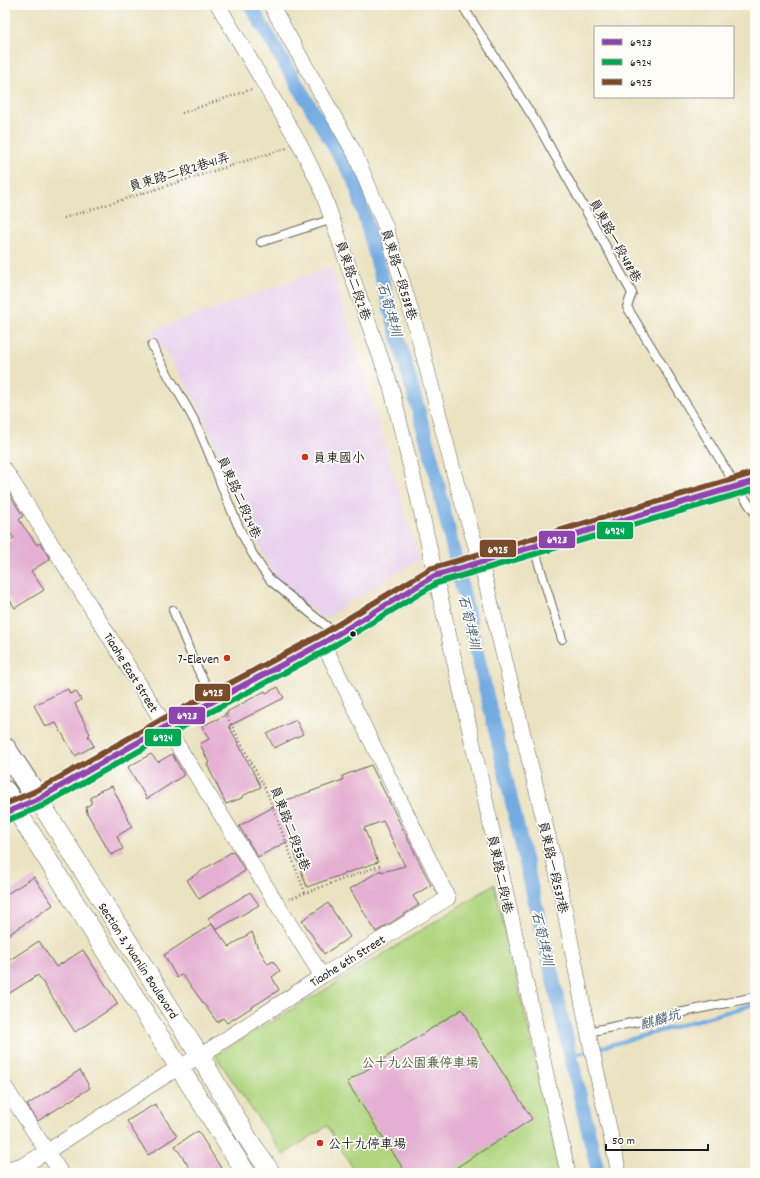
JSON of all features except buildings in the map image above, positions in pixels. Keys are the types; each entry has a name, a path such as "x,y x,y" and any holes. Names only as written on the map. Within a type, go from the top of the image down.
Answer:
{"main road":[{"path":"8,805 38,799 165,727 330,639 434,576 746,484"},
{"name":"Section 3, Yuanlin Boulevard","path":"5,748 38,799"}],"street":[{"name":"員東路二段2巷","path":"218,5 299,143 320,185 333,219 391,387 418,496 434,576"},
{"name":"員東路一段538巷","path":"271,5 355,154 386,228 419,338 456,481 481,563"},
{"name":"Tiaohe East Street","path":"5,470 322,976"},
{"name":"員東路一段537巷","path":"481,563 559,882 588,1032 619,1173"},
{"name":"員東路二段1巷","path":"434,576 463,698 533,1021 568,1173"},
{"name":"Tiaohe 6th Street","path":"5,1170 26,1164 48,1151 180,1067 200,1056 322,976 448,898 330,639"},
{"name":"Section 3, Yuanlin Boulevard","path":"38,799 200,1056 248,1139 271,1173"},
{"name":"Section 3, Yuanlin Boulevard","path":"8,805 180,1067 246,1173"},
{"path":"5,1087 61,1173"}],"lane":[{"name":"員東路一段488巷","path":"462,5 536,122 632,293 627,306 746,484"},
{"path":"261,242 333,219"},
{"name":"員東路二段24巷","path":"152,345 198,427 239,530 264,573 330,639"},
{"path":"746,484 755,513"},
{"path":"534,547 562,639"},
{"path":"173,610 196,664 215,700"},
{"path":"588,1032 755,997"}],"path":[{"path":"182,113 265,85"},
{"name":"員東路二段2巷41弄","path":"64,218 299,143"},
{"name":"員東路二段55巷","path":"215,700 223,709 267,792 305,893 382,865"}],"shaded area":[{"name":"員東國小","path":"331,267 419,559 324,619 277,583 245,515 196,400 152,331"}],"green space":[{"name":"公十九公園兼停車場","path":"494,884 562,1173 356,1173 327,1126 283,1155 215,1055 358,970"}],"waterway":[{"name":"石筍埤圳","path":"250,5 355,182 433,463 598,1173"},
{"name":"麒麟坑","path":"596,1049 755,1004"},
{"name":"麒麟坑","path":"570,1056 589,1051"}],"transit line":[{"name":"6925","path":"5,804 34,792 161,720 319,636 430,569 753,473"},
{"name":"6923","path":"5,813 38,799 165,727 323,643 434,576 755,481"},
{"name":"6924","path":"8,820 42,806 169,734 327,650 437,583 755,489"}],"place":[{"name":"員東國小","path":"305,457"},
{"name":"7-Eleven","path":"227,658"},
{"name":"公十九停車場","path":"320,1143"}]}
